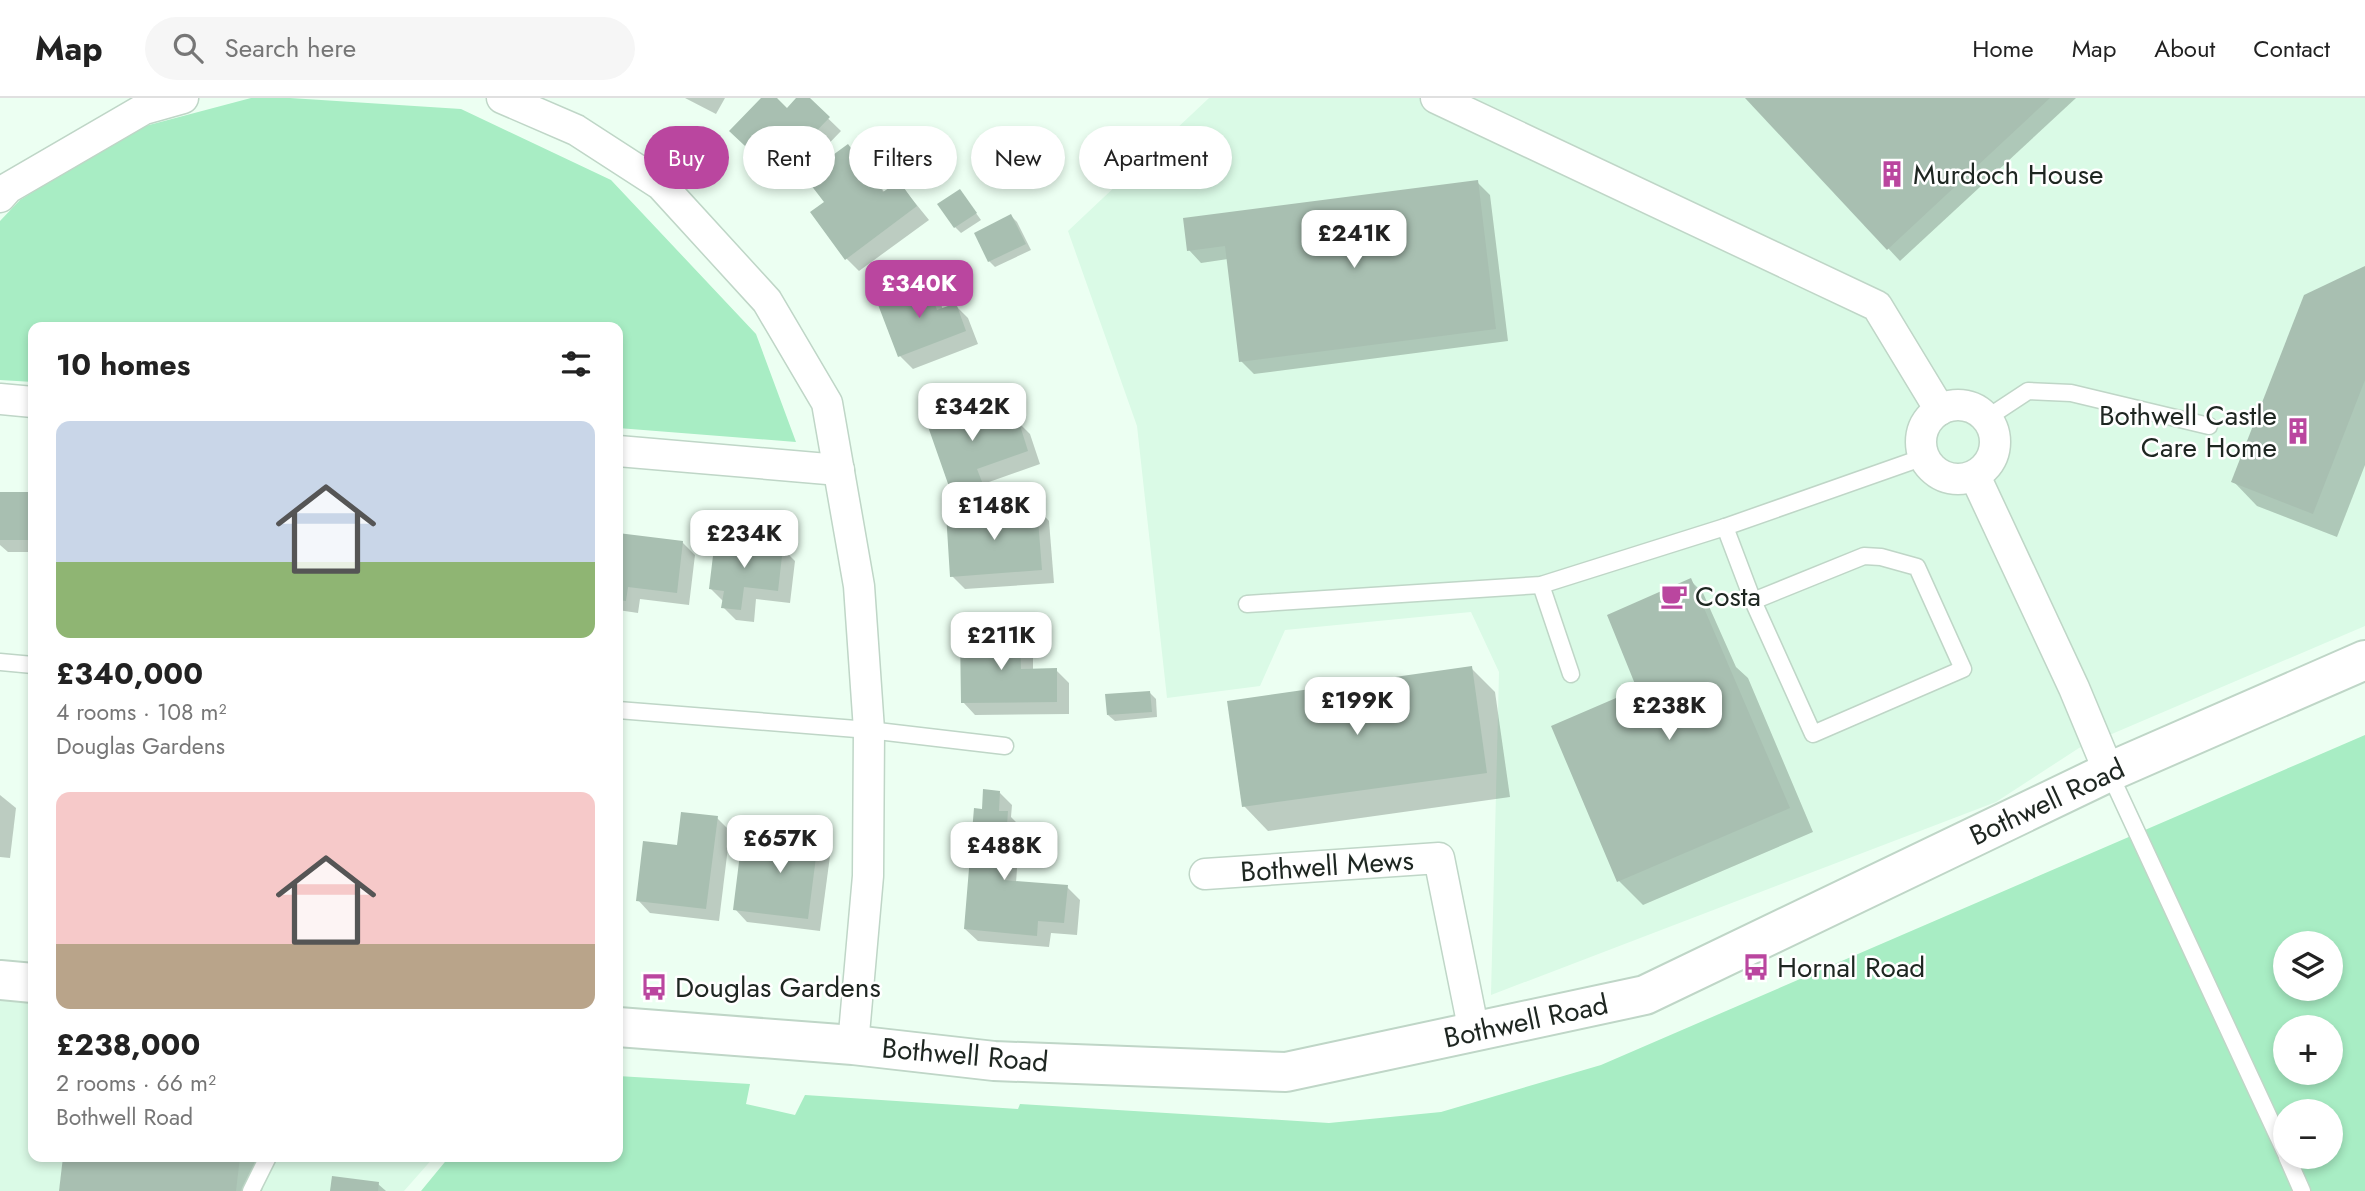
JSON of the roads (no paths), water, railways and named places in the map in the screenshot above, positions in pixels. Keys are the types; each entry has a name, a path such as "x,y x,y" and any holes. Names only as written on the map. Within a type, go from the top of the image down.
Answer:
{"main road":[{"name":"Bothwell Road","path":"623,1027 853,1045 994,1061 1286,1072 1645,995 2109,772 2365,660"},
{"path":"0,980 28,983"}],"street":[{"path":"0,197 8,188 144,109 183,98"},
{"path":"502,98 576,130 661,185 767,301 827,403 859,586 869,730 868,876 853,1045"},
{"path":"1436,98 1877,306 1940,410"},
{"path":"0,399 28,402"},
{"path":"1952,405 1966,405 1978,410 1993,428 1996,440 1994,453 1988,465 1975,476 1962,480 1949,479 1937,473 1924,457 1922,431 1928,419 1940,410 1952,405"},
{"path":"623,451 839,470"},
{"path":"1975,476 2074,688 2109,772"},
{"name":"Bothwell Mews","path":"1205,874 1439,858 1474,1032"}],"lane":[{"path":"1987,418 2028,391 2071,393 2209,426"},
{"path":"1247,604 1541,585 1725,527 1924,457"},
{"path":"1725,527 1753,601 1814,734 1963,669 1917,568 1864,556 1753,601"},
{"path":"1541,585 1571,674"},
{"path":"0,662 28,665"},
{"path":"623,710 869,730 1005,746"},
{"path":"2109,772 2273,1128"},
{"path":"251,1191 266,1162"},
{"path":"2292,1169 2302,1191"}],"place":[{"name":"Murdoch House","path":"1892,174"},
{"name":"Bothwell Castle Care Home","path":"2298,431"},
{"name":"Costa","path":"1674,596"},
{"name":"Hornal Road","path":"1756,967"},
{"name":"Douglas Gardens","path":"654,987"}]}
